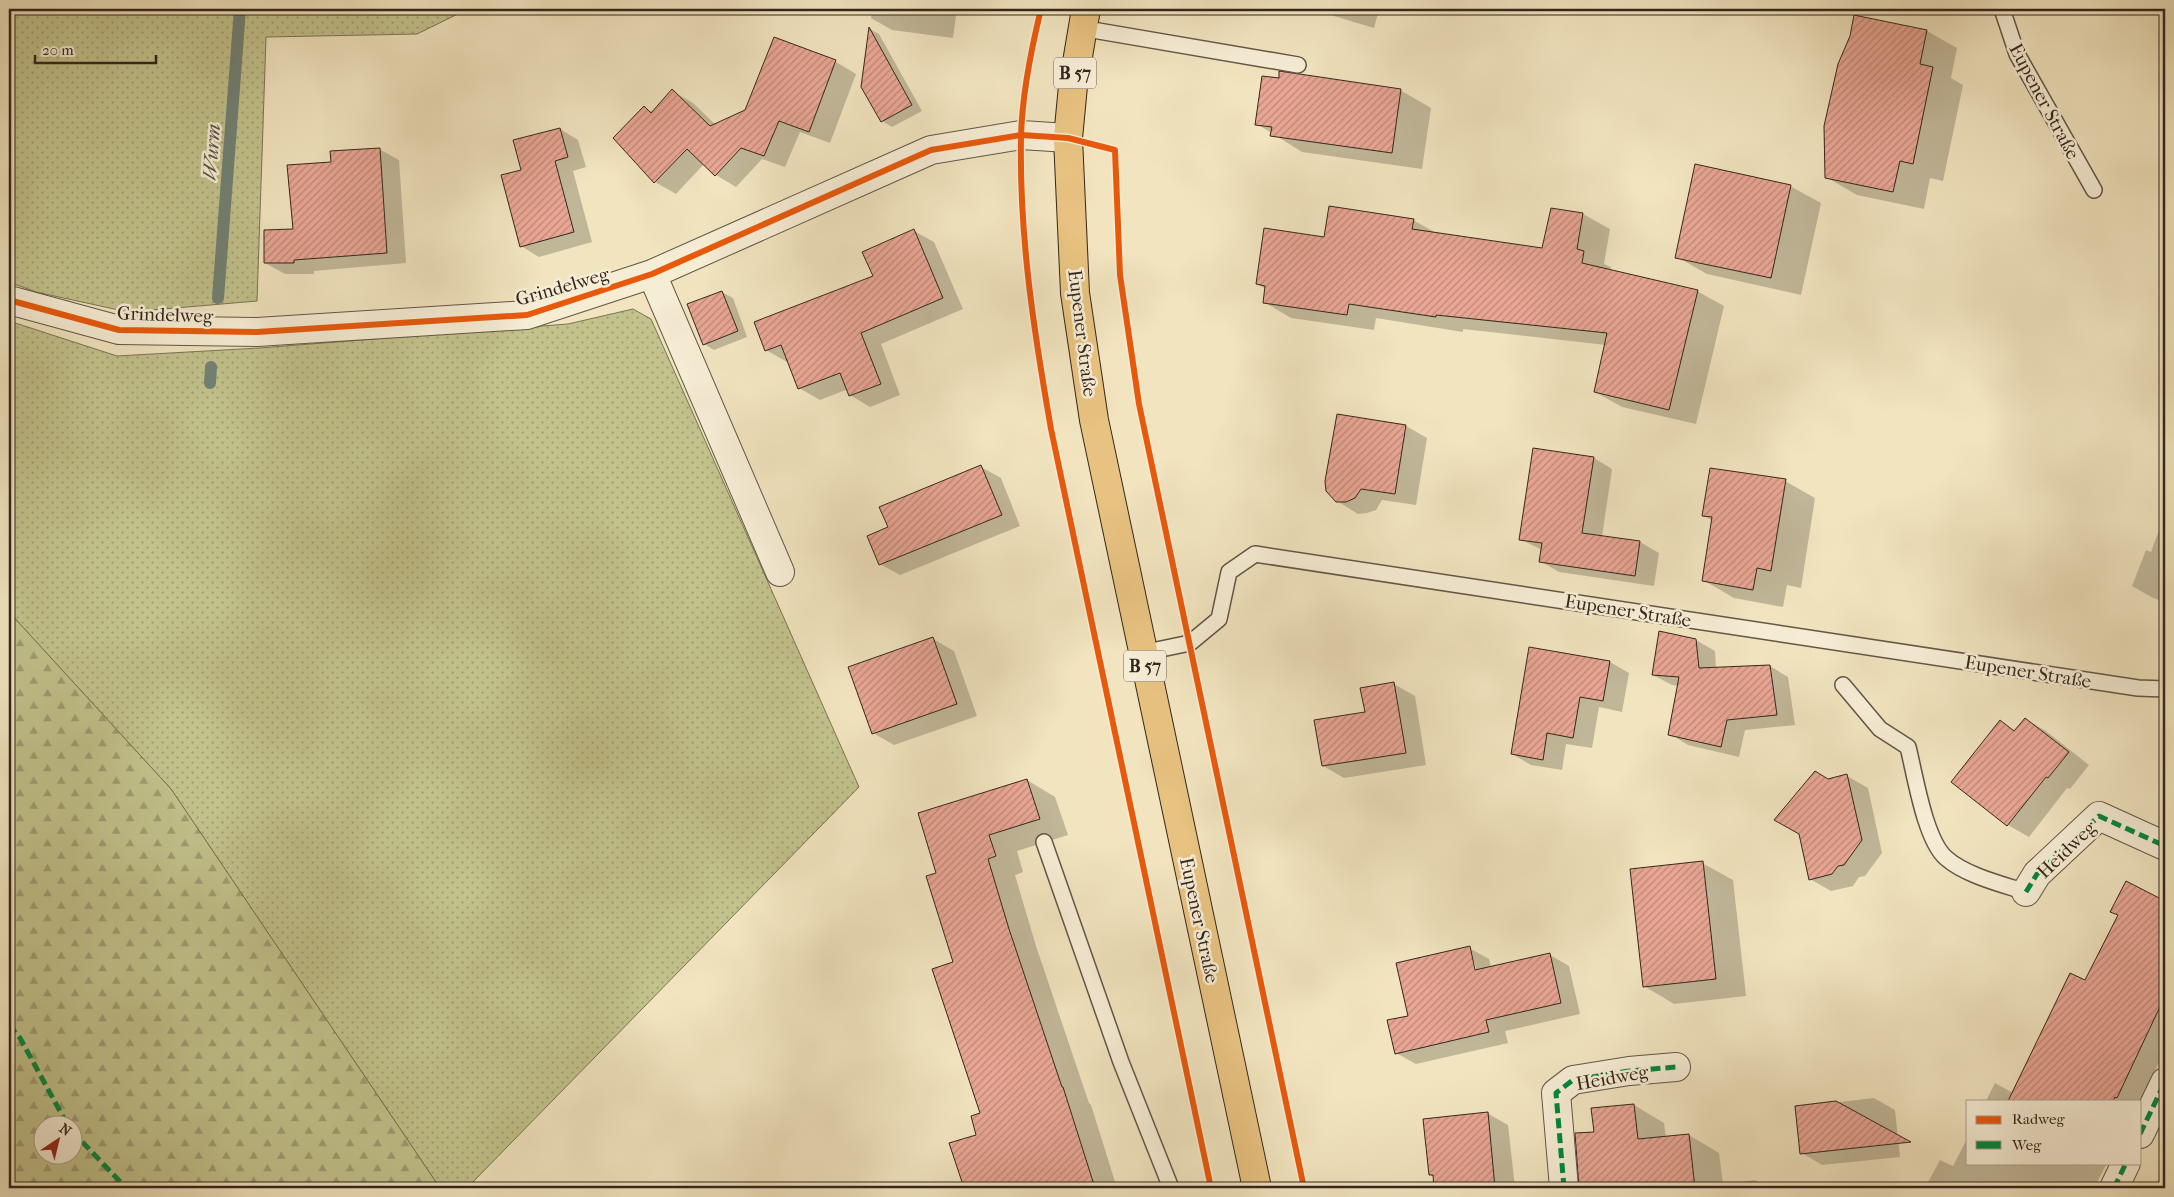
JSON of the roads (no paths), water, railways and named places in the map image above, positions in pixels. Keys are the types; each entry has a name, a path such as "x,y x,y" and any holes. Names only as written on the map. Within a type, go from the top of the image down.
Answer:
{"main road":[{"name":"Eupener Straße","path":"1084,18 1073,86 1068,138 1075,293 1094,420 1257,1188"}],"street":[{"name":"Grindelweg","path":"9,300 119,330 257,332 527,315 652,274 931,150 1021,135 1068,138"},
{"path":"652,274 780,572"},
{"name":"Heidweg","path":"2026,892 2037,874 2099,816 2165,846"},
{"name":"Heidweg","path":"1564,1188 1556,1093 1573,1080 1629,1071 1676,1067"},
{"path":"2142,1130 2165,1082"},
{"path":"2114,1188 2126,1164"}],"lane":[{"name":"Eupener Straße","path":"2002,9 2016,54 2094,190"},
{"path":"1084,18 1298,65"},
{"name":"Eupener Straße","path":"1142,653 1190,644 1219,619 1229,572 1255,554 2138,688 2165,689"},
{"path":"1843,685 1880,730 1908,747 1931,837 1945,858 1978,877 2026,892"},
{"path":"1044,842 1121,1062 1171,1188"}],"waterway":[{"name":"Wurm","path":"218,298 240,9"},
{"name":"Wurm","path":"210,383 211,367"}]}
